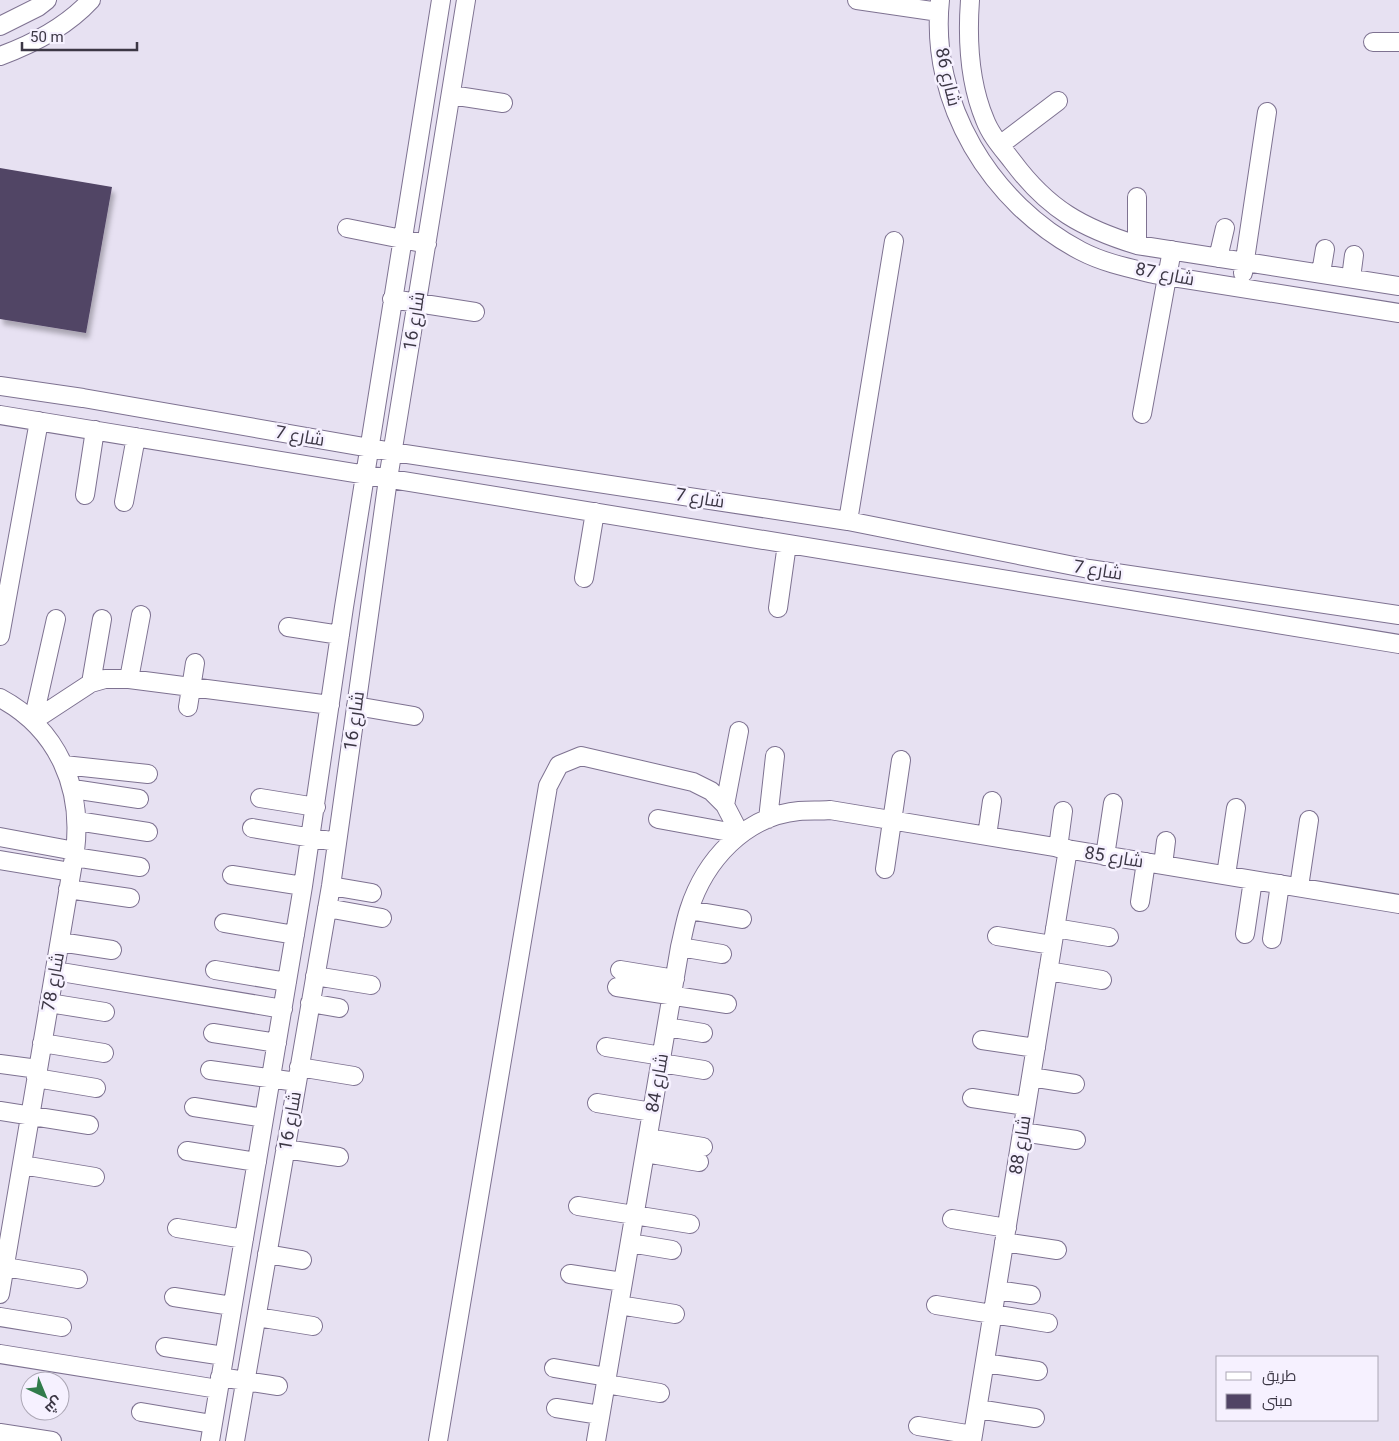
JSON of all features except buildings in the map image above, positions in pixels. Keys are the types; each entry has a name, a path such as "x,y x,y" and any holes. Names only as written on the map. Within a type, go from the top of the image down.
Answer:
{"street":[{"path":"0,26 38,7 47,0"},
{"path":"0,56 22,48 57,29 91,0"},
{"name":"شارع 16","path":"211,1432 316,807 344,607 441,0"},
{"name":"شارع 16","path":"236,1441 331,886 388,479 466,0"},
{"path":"857,0 940,6"},
{"name":"شارع 86","path":"970,0 968,21 969,55 973,80 985,121 997,140"},
{"name":"شارع 86","path":"940,6 940,45 946,82 958,117 974,150"},
{"path":"1373,42 1399,42"},
{"path":"451,95 503,103"},
{"path":"997,140 1058,101"},
{"path":"1241,288 1267,112"},
{"name":"شارع 87","path":"997,140 1028,182 1050,203 1076,221 1105,235 1137,245 1399,286"},
{"name":"شارع 87","path":"974,150 995,182 1020,209 1050,232 1082,252 1118,265 1167,276 1399,313"},
{"path":"1137,197 1137,245"},
{"path":"347,228 427,244"},
{"path":"1218,258 1225,228"},
{"path":"848,520 894,241"},
{"path":"1308,298 1325,249"},
{"path":"1142,414 1172,250"},
{"path":"1352,278 1354,255"},
{"path":"392,299 475,312"},
{"name":"شارع 7","path":"0,386 83,398 393,452 848,520 1089,569 1399,615"},
{"name":"شارع 7","path":"0,415 1399,644"},
{"path":"0,636 39,421"},
{"path":"85,495 95,430"},
{"path":"124,502 136,437"},
{"path":"584,578 595,512"},
{"path":"778,608 787,544"},
{"path":"344,607 369,611"},
{"path":"129,678 140,615"},
{"path":"33,721 56,619"},
{"path":"91,683 102,619"},
{"path":"288,627 340,636"},
{"path":"188,708 195,663"},
{"path":"33,721 91,683 105,679 129,678 330,706"},
{"name":"شارع 78","path":"0,698 33,721 51,741 64,765 73,789 77,821 72,867 22,1165 5,1230 4,1267 0,1294"},
{"path":"356,706 414,716"},
{"path":"725,805 738,730"},
{"path":"438,1441 548,786 559,765 581,756 693,782 711,792 725,805 740,834"},
{"path":"768,819 775,756"},
{"path":"885,869 901,760"},
{"path":"64,765 148,774"},
{"path":"73,789 139,799"},
{"path":"260,798 316,807"},
{"path":"987,836 992,801"},
{"path":"1105,856 1113,803"},
{"path":"1226,875 1236,808"},
{"name":"شارع 84","path":"596,1441 680,947 689,910 698,887 716,858 740,834 768,819 798,811 830,810"},
{"name":"شارع 85","path":"830,810 1399,904"},
{"name":"شارع 88","path":"973,1438 1054,937 1063,849 1063,811"},
{"path":"658,819 740,834"},
{"path":"1299,887 1309,820"},
{"path":"77,821 148,832"},
{"path":"252,828 337,842"},
{"path":"0,837 72,867 130,898"},
{"path":"1140,902 1166,841"},
{"path":"0,860 72,867 140,868"},
{"path":"232,875 303,886"},
{"path":"1245,934 1253,880"},
{"path":"1272,938 1280,884"},
{"path":"331,886 372,893"},
{"path":"327,908 382,918"},
{"path":"689,910 742,919"},
{"path":"224,923 295,934"},
{"path":"997,936 1109,937"},
{"path":"60,942 112,950"},
{"path":"680,947 722,954"},
{"path":"215,970 287,982"},
{"path":"54,971 282,1009"},
{"path":"1048,971 1102,980"},
{"path":"315,976 371,985"},
{"path":"619,979 674,987 727,1004"},
{"path":"49,1003 105,1012"},
{"path":"310,1003 339,1008"},
{"path":"667,1027 703,1033"},
{"path":"213,1033 277,1043"},
{"path":"982,1040 1036,1048"},
{"path":"42,1043 104,1052"},
{"path":"606,1047 704,1070"},
{"path":"0,1064 96,1088"},
{"path":"210,1070 271,1078 298,1074 354,1076"},
{"path":"1031,1077 1075,1084"},
{"path":"972,1098 1026,1106"},
{"path":"597,1103 652,1112"},
{"path":"194,1107 264,1118"},
{"path":"0,1111 89,1125"},
{"path":"1022,1132 1076,1140"},
{"path":"646,1146 701,1154"},
{"path":"285,1149 338,1157"},
{"path":"187,1151 256,1162"},
{"path":"22,1165 96,1177"},
{"path":"578,1206 690,1224"},
{"path":"952,1219 1057,1250"},
{"path":"177,1228 244,1239"},
{"path":"630,1243 672,1250"},
{"path":"267,1254 302,1260"},
{"path":"4,1267 78,1279"},
{"path":"571,1268 624,1276"},
{"path":"997,1290 1031,1295"},
{"path":"174,1297 232,1306"},
{"path":"619,1304 675,1314"},
{"path":"936,1305 1048,1323"},
{"path":"0,1317 62,1326"},
{"path":"257,1317 312,1326"},
{"path":"165,1347 224,1356"},
{"path":"0,1354 219,1383 246,1381 278,1386"},
{"path":"985,1363 1038,1372"},
{"path":"554,1368 660,1393"},
{"path":"556,1408 600,1416"},
{"path":"978,1409 1035,1418"},
{"path":"141,1412 211,1432"},
{"path":"918,1426 973,1438"},
{"path":"0,1433 52,1441"}],"shaded area":[{"path":"0,0 1399,0 1399,1441 0,1441"}]}
